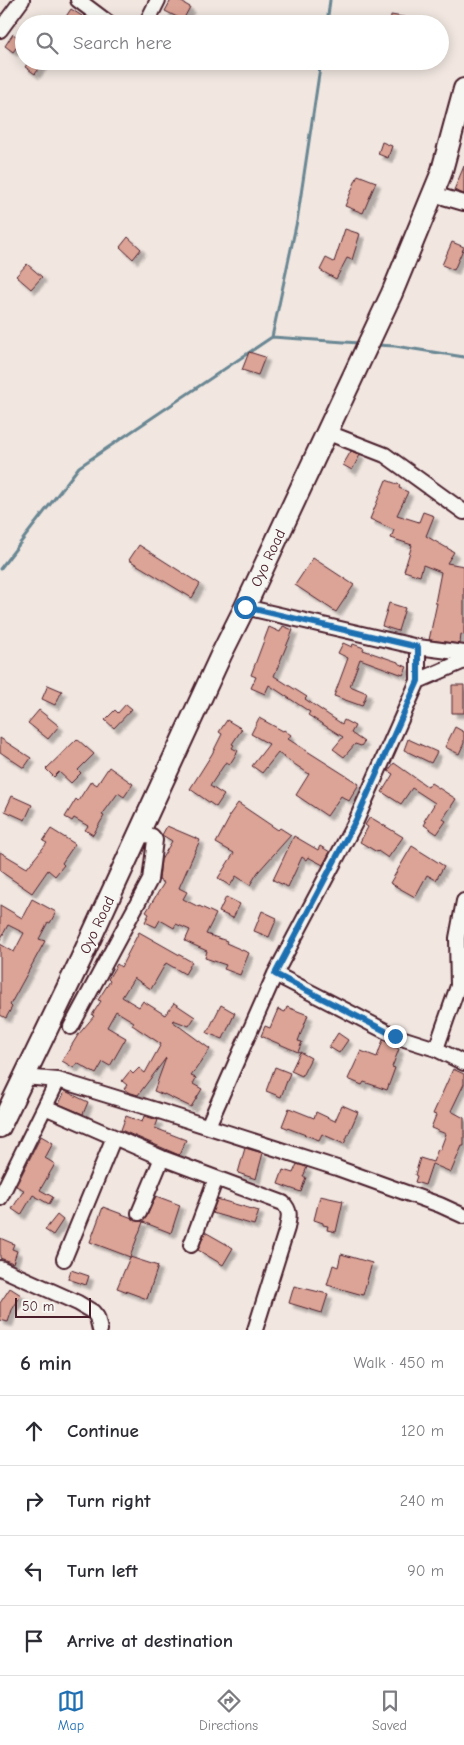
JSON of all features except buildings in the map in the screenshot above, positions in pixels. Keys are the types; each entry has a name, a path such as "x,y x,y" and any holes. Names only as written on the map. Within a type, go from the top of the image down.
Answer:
{"highway":[{"name":"Oyo Road","path":"0,1128 392,293 442,174 464,88"}],"street":[{"path":"78,0 98,15"},
{"path":"150,15 158,0"},
{"path":"0,30 15,2"},
{"path":"433,194 464,203"},
{"path":"326,432 385,454 464,512"},
{"path":"245,607 418,647 464,653"},
{"path":"208,1126 275,974 356,820 418,681 418,647"},
{"path":"418,681 464,661"},
{"path":"71,1027 150,880 155,840 152,836 138,834"},
{"path":"436,1049 458,986 457,938 464,901"},
{"path":"275,974 395,1036 436,1049 464,1063"},
{"path":"24,1077 58,1080 208,1126 422,1198 464,1216"},
{"path":"0,1198 58,1080"},
{"path":"45,1107 162,1158 283,1203 288,1208 290,1215 255,1330"},
{"path":"64,1259 114,1137"},
{"path":"139,1213 162,1158"},
{"path":"191,1244 216,1178"},
{"path":"0,1268 86,1307 97,1317 100,1330"}],"waterway":[{"path":"328,15 330,0"},
{"path":"0,569 79,467 272,337 297,221 320,70"},
{"path":"272,337 359,343"},
{"path":"376,345 395,346 464,357"}],"route":[{"path":"245,607 418,647 418,681 356,820 275,974 395,1036"}]}
